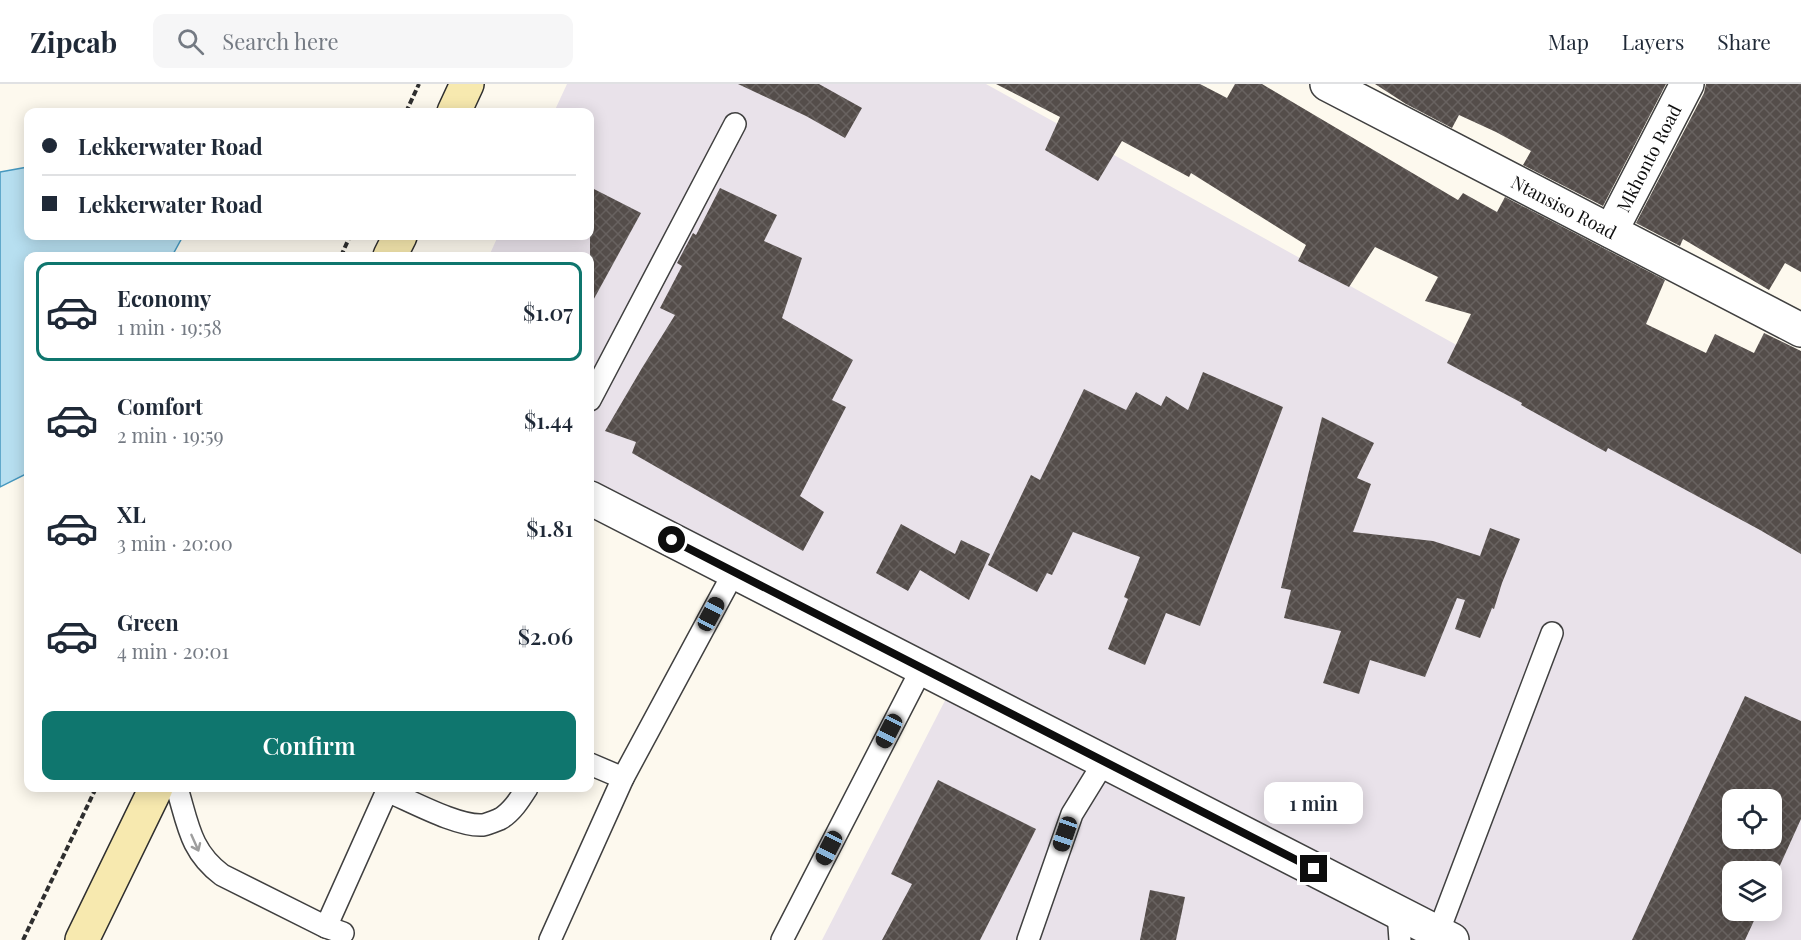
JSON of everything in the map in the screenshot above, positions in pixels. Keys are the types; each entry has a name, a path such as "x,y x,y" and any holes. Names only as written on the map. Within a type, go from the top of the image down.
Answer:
{"main road":[{"path":"456,108 467,84"},
{"path":"82,940 154,792"}],"street":[{"name":"Ntansiso Road","path":"1327,84 1801,330"},
{"name":"Mkhonto Road","path":"1611,231 1687,84"},
{"path":"594,500 1104,762 1399,926 1445,936"}],"lane":[{"path":"594,392 735,124"},
{"path":"550,940 623,778 734,572"},
{"path":"1445,936 1552,633"},
{"path":"782,940 922,668"},
{"path":"1028,940 1072,814 1104,762"},
{"path":"594,766 623,778"},
{"path":"178,792 194,843 209,865 222,875 341,935 384,792"},
{"path":"392,792 454,820 484,825 508,813 524,792"}],"path":[{"path":"408,108 419,84"},
{"path":"23,940 94,792"}],"shaded area":[{"path":"567,84 986,84 1801,536 1801,940 822,940 953,685 594,500 594,252 491,252 496,240 594,240 594,108 556,108"}],"water":[{"path":"24,168 24,240 181,240 174,252 24,252 24,475 0,487 0,172"}],"building":[{"path":"738,84 819,84 862,108 845,138 806,116"},
{"path":"996,84 1200,84 1227,98 1235,84 1262,84 1458,200 1463,193 1497,212 1505,197 1665,280 1646,324 1706,353 1715,334 1754,353 1764,333 1801,351 1801,554 1608,448 1606,452 1447,363 1471,314 1425,301 1438,277 1375,247 1349,287 1298,261 1306,245 1191,173 1189,177 1122,141 1098,181 1045,150 1060,117"},
{"path":"1375,84 1666,84 1603,206 1523,165 1531,151 1496,132 1459,115 1452,128 1406,104"},
{"path":"1706,84 1801,84 1801,272 1785,263 1769,290 1683,239 1680,246 1636,223 1704,93"},
{"path":"720,188 777,215 764,241 802,258 782,318 853,360 832,400 846,407 800,496 824,512 803,551 632,453 636,442 605,431 675,315 660,308 682,266 677,263 693,233 696,235"},
{"path":"594,189 641,213 594,299 594,252 590,252 590,240 594,240"},
{"path":"1203,372 1283,407 1200,626 1166,613 1145,665 1108,649 1128,599 1124,597 1140,557 1073,532 1052,575 1047,573 1037,592 988,565 1031,475 1040,480 1084,389 1126,410 1136,392 1161,406 1166,396 1188,410"},
{"path":"1322,417 1374,443 1357,478 1371,484 1353,532 1433,541 1480,556 1490,528 1520,539 1494,609 1492,608 1480,638 1455,629 1465,600 1457,598 1425,677 1370,660 1359,694 1323,683 1341,631 1284,618 1291,590 1281,588"},
{"path":"901,524 955,554 961,540 990,554 969,600 920,570 908,591 876,573"},
{"path":"1745,696 1801,721 1801,819 1782,861 1722,861 1722,921 1754,921 1745,940 1632,940"},
{"path":"938,780 1036,829 980,940 882,940 912,884 891,874"},
{"path":"1150,890 1185,897 1176,940 1140,940"}],"route":[{"path":"672,540 1314,869"}]}
